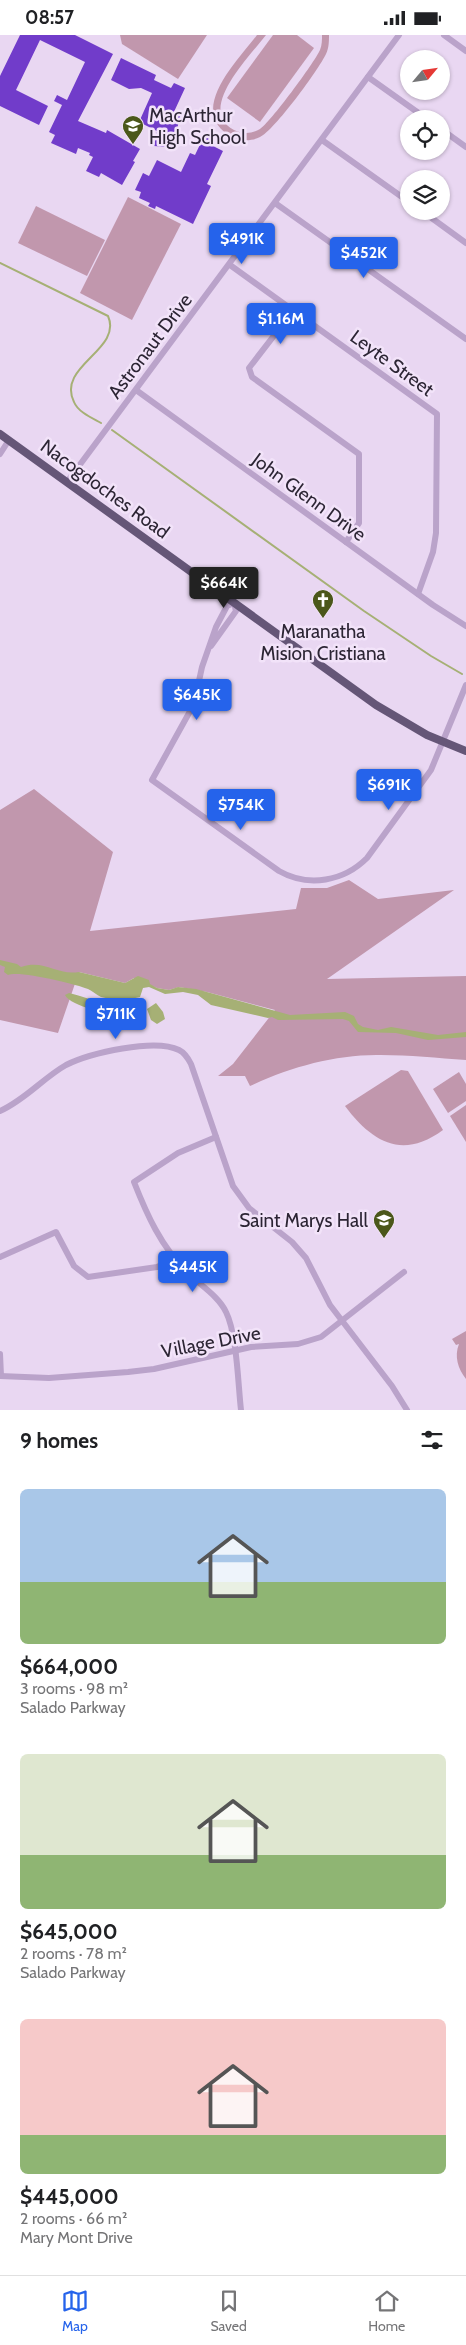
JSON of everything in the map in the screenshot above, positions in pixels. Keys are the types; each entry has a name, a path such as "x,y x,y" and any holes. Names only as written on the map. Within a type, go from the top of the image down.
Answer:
{"main road":[{"name":"Nacogdoches Road","path":"0,434 376,705 443,742 466,751"}],"street":[{"name":"Astronaut Drive","path":"67,482 400,35"},
{"path":"444,35 466,51"},
{"path":"368,77 414,110"},
{"path":"450,135 466,147"},
{"path":"322,140 400,196"},
{"path":"275,203 466,339"},
{"path":"434,220 466,243"},
{"name":"Leyte Street","path":"230,265 437,414 436,533 431,560 418,594"},
{"path":"293,311 249,368 249,373 359,454 359,523 346,542"},
{"name":"John Glenn Drive","path":"136,390 418,594 466,626"},
{"path":"0,454 9,440"},
{"path":"234,603 226,607 216,627 202,667 194,704 152,781 286,875 316,881 332,878 354,869 367,857 426,778 466,685"},
{"path":"0,1111 60,1069 74,1062 113,1051 149,1046 172,1048 187,1056 229,1175 242,1199 254,1212 300,1249 312,1267 330,1305 392,1386 407,1410"},
{"path":"216,1137 178,1153 134,1182 147,1215 175,1259 222,1305 228,1316 235,1350 241,1410"},
{"path":"0,1257 56,1232 74,1266 88,1277 157,1267 175,1259"},
{"name":"Village Drive","path":"0,1376 49,1379 128,1372 154,1369 262,1345 306,1343 321,1337 404,1272"},
{"path":"0,1354 0,1376"}],"shaded area":[{"path":"120,35 207,35 178,79 122,44"},
{"path":"257,35 266,35 230,83 223,96 220,110 224,121 234,130 244,133 260,129 282,105 316,57 321,48 322,35 329,35 329,45 315,72 275,124 260,137 252,140 243,140 227,134 217,123 213,111 215,98 221,84"},
{"path":"273,35 297,35 314,48 260,122 227,98"},
{"path":"128,197 181,224 132,320 80,293"},
{"path":"36,206 105,240 87,276 18,243"},
{"path":"34,789 113,852 90,931 296,909 301,888 327,888 349,880 378,899 454,890 327,979 466,976 466,1060 364,1055 314,1063 281,1073 250,1086 245,1076 218,1076 233,1064 275,1010 207,992 179,987 169,990 157,988 134,978 125,983 79,972 58,1033 0,1020 0,810"},
{"path":"0,960 17,964 21,967 29,965 44,966 64,972 79,972 125,983 138,976 149,980 150,984 157,988 169,990 178,987 196,989 290,1015 345,1012 354,1016 358,1024 363,1027 378,1030 391,1027 438,1035 466,1032 466,1037 428,1040 396,1033 358,1032 349,1021 343,1019 278,1020 272,1017 268,1018 211,1005 198,995 183,992 165,994 149,987 143,988 140,997 126,999 106,998 88,989 60,981 23,974 8,975 4,972 5,967 0,965"},
{"path":"69,993 130,1013 125,1017 101,1012 75,1003 65,995"},
{"path":"156,1003 163,1012 165,1019 157,1024 151,1020 147,1009"},
{"path":"401,1070 408,1071 443,1130 428,1139 414,1144 401,1145 389,1143 377,1137 355,1119 345,1106"},
{"path":"459,1072 466,1084 466,1101 448,1113 433,1089"},
{"path":"466,1105 466,1142 450,1116"},
{"path":"466,1331 466,1379 458,1362 459,1344 456,1345 452,1339"}],"building":[{"path":"20,35 75,35 113,54 78,121 106,133 107,130 140,149 122,185 101,173 99,177 86,171 93,157 89,155 90,153 78,148 76,154 51,143 55,135 49,132 62,105 54,101 57,95 67,100 85,62 40,40 16,90 48,106 39,125 0,106 0,76"},
{"path":"121,58 156,75 154,80 171,88 174,83 185,88 173,114 180,115 176,135 170,133 167,147 154,146 157,131 139,122 152,93 141,88 129,89 111,80"},
{"path":"206,132 217,138 213,146 223,151 207,184 211,186 193,224 156,206 155,209 148,206 150,203 139,198 141,192 135,190 143,173 149,176 157,160 181,172 190,153 195,155"}],"waterway":[{"path":"0,263 108,316 110,328 106,339 81,368 74,378 71,389 76,406 101,423"},
{"path":"112,430 364,611 431,656 462,674"}],"place":[{"name":"MacArthur High School","path":"133,145"},
{"name":"Maranatha Mision Cristiana","path":"323,619"},
{"name":"Saint Marys Hall","path":"384,1239"}]}
